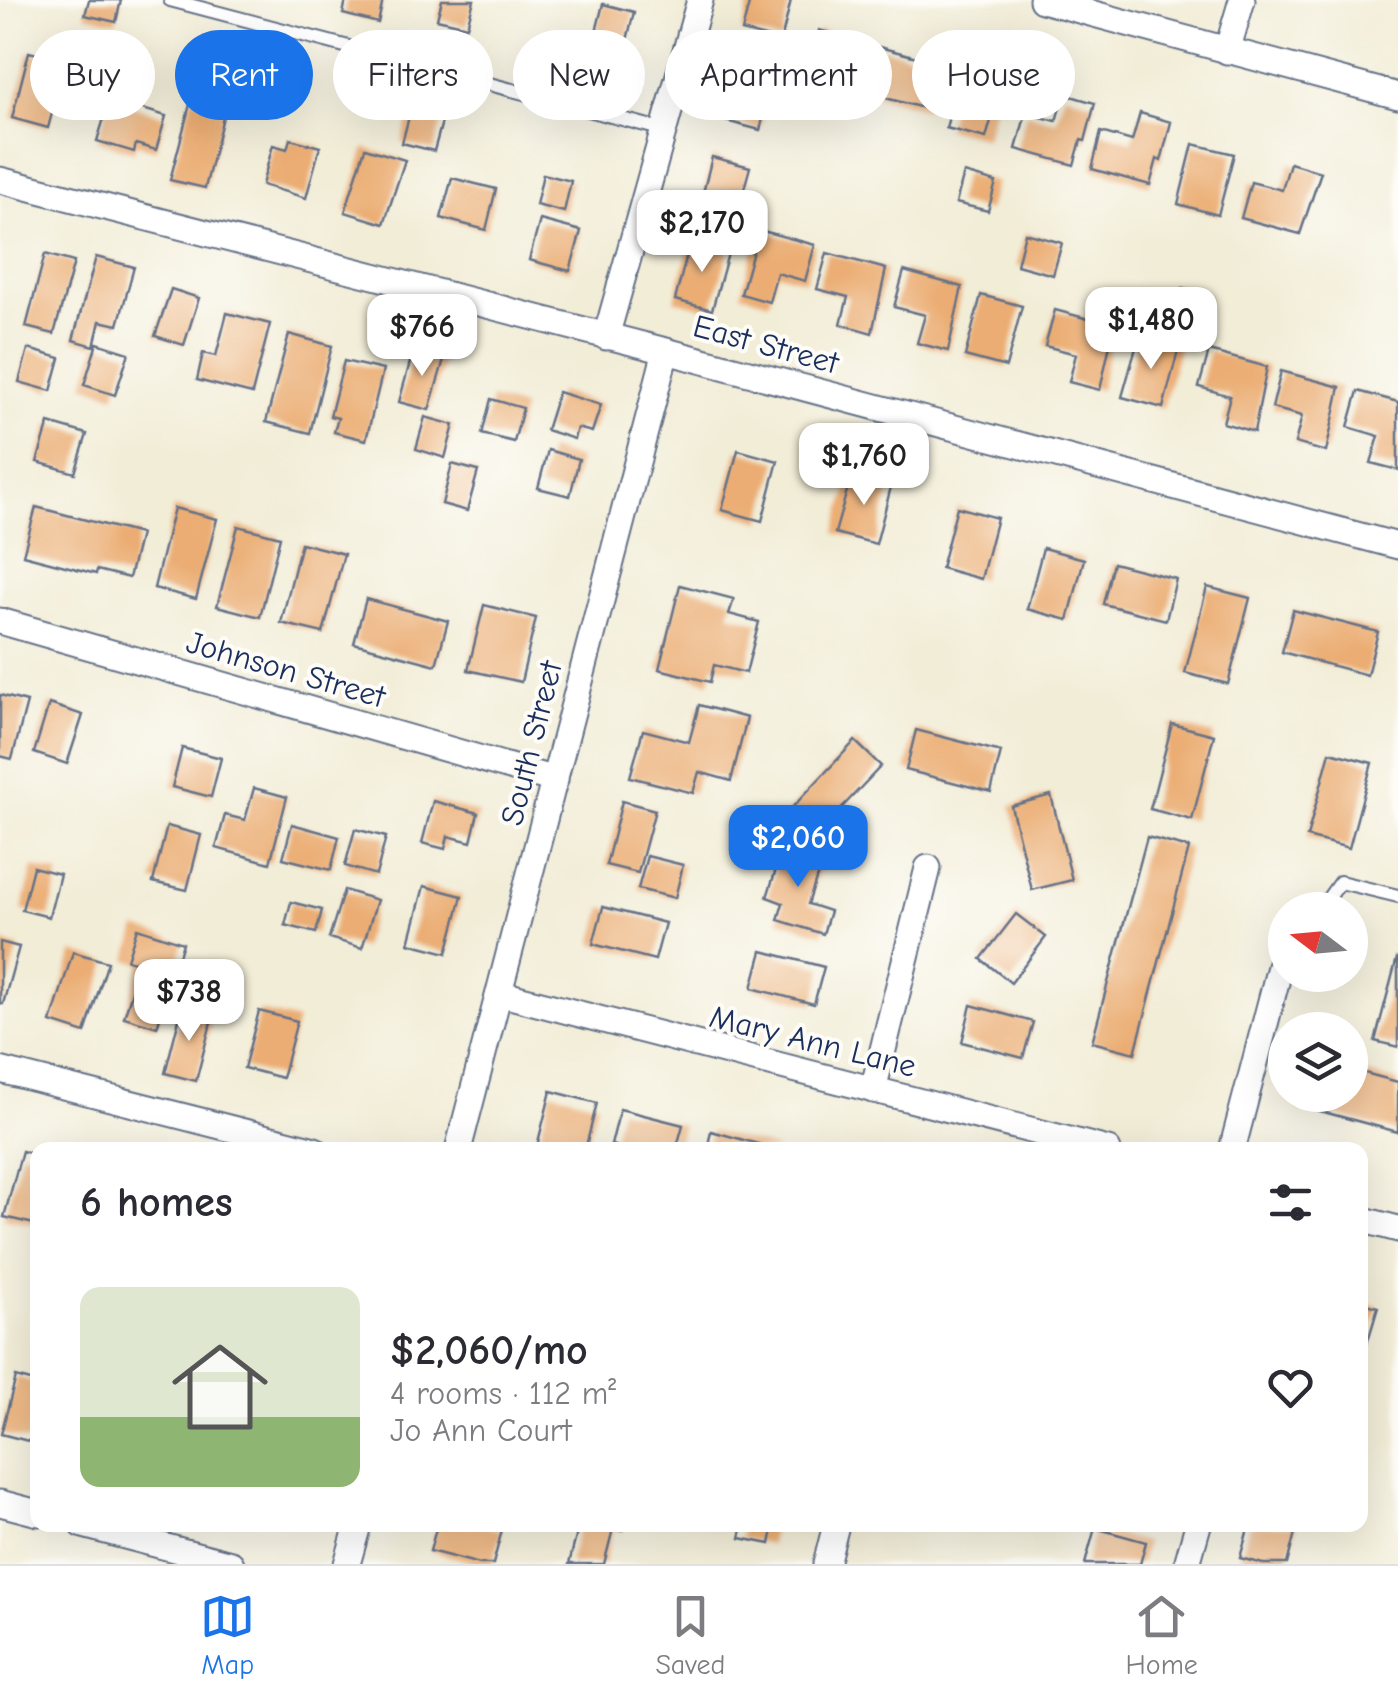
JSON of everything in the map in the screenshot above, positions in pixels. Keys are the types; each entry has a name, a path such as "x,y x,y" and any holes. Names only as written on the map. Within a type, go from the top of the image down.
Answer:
{"street":[{"path":"606,337 700,0"},
{"path":"1042,0 1398,96"},
{"path":"1227,51 1242,0"},
{"name":"East Street","path":"0,180 1398,546"},
{"name":"South Street","path":"460,1142 502,994 666,352"},
{"name":"Johnson Street","path":"0,621 555,780"},
{"path":"872,1090 928,868"},
{"path":"1234,1142 1274,992"},
{"name":"Mary Ann Lane","path":"502,994 1077,1142"},
{"path":"0,1070 284,1142"},
{"path":"1368,1221 1398,1229"},
{"path":"0,1503 30,1511"},
{"path":"109,1532 230,1564"},
{"path":"347,1564 356,1532"},
{"path":"826,1564 834,1532"},
{"path":"1187,1564 1196,1532"}],"lane":[{"path":"170,0 664,130"},
{"path":"1333,892 1340,882 1398,896"}],"building":[{"path":"89,0 121,0 116,22 85,15"},
{"path":"346,0 383,0 378,23 343,14"},
{"path":"442,0 474,0 467,26 437,19"},
{"path":"750,0 791,0 784,30 742,30"},
{"path":"603,4 634,12 630,30 596,30"},
{"path":"892,50 912,56 912,105 892,100"},
{"path":"30,52 30,120 50,120 48,128 12,118"},
{"path":"1075,97 1095,103 1074,165 1016,149 1024,120 1075,120"},
{"path":"155,113 166,116 156,150 136,144 134,152 97,141 104,120 155,120"},
{"path":"1140,113 1171,122 1150,185 1092,169 1101,132 1132,141"},
{"path":"186,120 222,120 205,188 170,180"},
{"path":"408,120 442,120 434,151 402,143"},
{"path":"722,120 763,120 760,130"},
{"path":"948,120 991,120 986,138 946,128"},
{"path":"290,139 320,147 306,198 262,185 273,145 287,149"},
{"path":"1193,144 1234,154 1218,215 1178,204"},
{"path":"365,148 405,160 384,224 345,212"},
{"path":"712,157 750,167 735,222 698,213"},
{"path":"1290,163 1321,172 1300,234 1241,218 1251,182 1282,190"},
{"path":"964,173 996,182 988,211 956,203"},
{"path":"543,174 571,181 564,212 536,205"},
{"path":"452,178 496,189 486,230 441,218"},
{"path":"540,220 581,231 570,271 529,260"},
{"path":"759,230 815,245 805,281 777,273 769,302 741,294"},
{"path":"1025,233 1062,243 1053,275 1017,265"},
{"path":"691,239 729,250 712,310 675,300"},
{"path":"827,253 886,269 872,333 841,324 848,297 817,289"},
{"path":"45,254 74,262 54,334 26,327"},
{"path":"96,257 134,267 118,325 100,321 94,346 73,340"},
{"path":"904,271 962,287 948,351 917,343 925,315 894,307"},
{"path":"1183,288 1209,295 1200,332 1173,326"},
{"path":"171,289 199,298 184,345 155,336"},
{"path":"981,295 1022,306 1006,367 965,356"},
{"path":"1055,310 1114,326 1100,390 1069,382 1076,354 1045,346"},
{"path":"227,313 270,324 252,394 197,380 203,353 216,356"},
{"path":"289,334 332,346 310,433 266,422"},
{"path":"1139,337 1179,347 1163,408 1122,397"},
{"path":"97,343 129,353 115,395 84,385"},
{"path":"414,348 445,356 429,410 399,402"},
{"path":"28,349 60,358 51,391 19,382"},
{"path":"1209,351 1267,367 1254,432 1223,423 1230,396 1199,387"},
{"path":"344,361 383,370 366,440 334,432 338,418 330,416"},
{"path":"1281,371 1340,387 1326,452 1295,443 1302,416 1272,408"},
{"path":"1358,391 1398,402 1398,470 1371,463 1379,436 1348,427"},
{"path":"558,392 601,405 592,432 577,428 574,439 546,430"},
{"path":"491,399 523,408 514,442 482,434"},
{"path":"425,417 454,425 445,458 416,449"},
{"path":"49,423 87,434 75,473 37,462"},
{"path":"548,450 579,459 570,496 538,488"},
{"path":"738,450 778,461 762,521 722,510"},
{"path":"452,464 478,471 467,511 442,504"},
{"path":"852,473 892,483 876,544 835,533"},
{"path":"36,507 140,534 129,578 97,570 96,574 23,555"},
{"path":"957,507 997,518 981,579 941,568"},
{"path":"174,508 217,519 196,599 154,588"},
{"path":"238,526 280,537 260,617 217,606"},
{"path":"301,543 344,554 323,633 281,623"},
{"path":"1043,548 1084,559 1068,620 1027,609"},
{"path":"1113,563 1176,579 1166,620 1103,604"},
{"path":"680,585 734,599 729,614 759,622 746,673 714,665 710,682 659,669"},
{"path":"1207,587 1250,598 1228,684 1185,673"},
{"path":"366,599 448,621 436,665 354,643"},
{"path":"484,605 536,618 521,682 468,670"},
{"path":"1293,610 1378,632 1367,675 1282,652"},
{"path":"0,695 27,702 12,759 0,756"},
{"path":"49,704 83,715 67,764 34,753"},
{"path":"699,705 747,718 731,781 699,772 693,793 630,777 643,730 689,742"},
{"path":"1172,724 1214,735 1192,820 1150,809"},
{"path":"916,730 1001,752 991,792 906,770"},
{"path":"855,741 881,766 814,837 788,812"},
{"path":"182,748 221,758 211,797 172,787"},
{"path":"1330,752 1372,763 1349,848 1307,837"},
{"path":"254,788 287,797 270,863 216,848 225,815 245,820"},
{"path":"1051,795 1072,880 1032,890 1011,806"},
{"path":"433,801 478,813 471,842 448,836 445,849 422,843"},
{"path":"622,801 655,810 638,873 606,865"},
{"path":"292,824 339,837 331,870 283,858"},
{"path":"167,826 201,835 187,890 153,882"},
{"path":"355,829 386,837 376,875 345,866"},
{"path":"1147,837 1189,848 1135,1053 1092,1042"},
{"path":"784,845 823,858 808,904 830,911 823,934 778,920 783,903 767,897"},
{"path":"647,856 683,865 675,898 638,889"},
{"path":"33,867 60,874 49,917 22,910"},
{"path":"424,886 462,896 447,953 409,943"},
{"path":"344,890 377,900 362,948 329,938"},
{"path":"291,902 322,910 316,933 285,925"},
{"path":"603,907 665,923 655,960 593,944"},
{"path":"1016,914 1046,937 1011,983 981,959"},
{"path":"137,928 183,943 157,1027 124,1017 141,964 127,960"},
{"path":"0,942 19,947 3,1004 0,1003"},
{"path":"762,951 824,967 814,1004 752,988"},
{"path":"73,952 108,962 85,1033 51,1022"},
{"path":"1398,958 1398,1047 1375,1041"},
{"path":"971,1005 1033,1022 1023,1058 962,1042"},
{"path":"182,1007 213,1015 196,1081 165,1073"},
{"path":"259,1011 297,1021 282,1078 244,1068"},
{"path":"1368,1074 1398,1082 1398,1132 1324,1112 1368,1112"},
{"path":"551,1091 597,1103 587,1142 538,1142"},
{"path":"620,1109 683,1125 678,1142 612,1142"},
{"path":"711,1131 751,1142 709,1142"},
{"path":"22,1151 30,1153 30,1223 4,1217"},
{"path":"1368,1304 1378,1307 1368,1341"},
{"path":"16,1377 30,1381 30,1441 1,1434"},
{"path":"435,1532 501,1532 493,1564 430,1551"},
{"path":"577,1532 612,1532 604,1564 569,1564"},
{"path":"741,1532 773,1532 770,1544 740,1538"},
{"path":"1094,1532 1146,1542 1140,1564 1085,1564"},
{"path":"1247,1532 1295,1532 1287,1564 1263,1564 1240,1558"}]}
